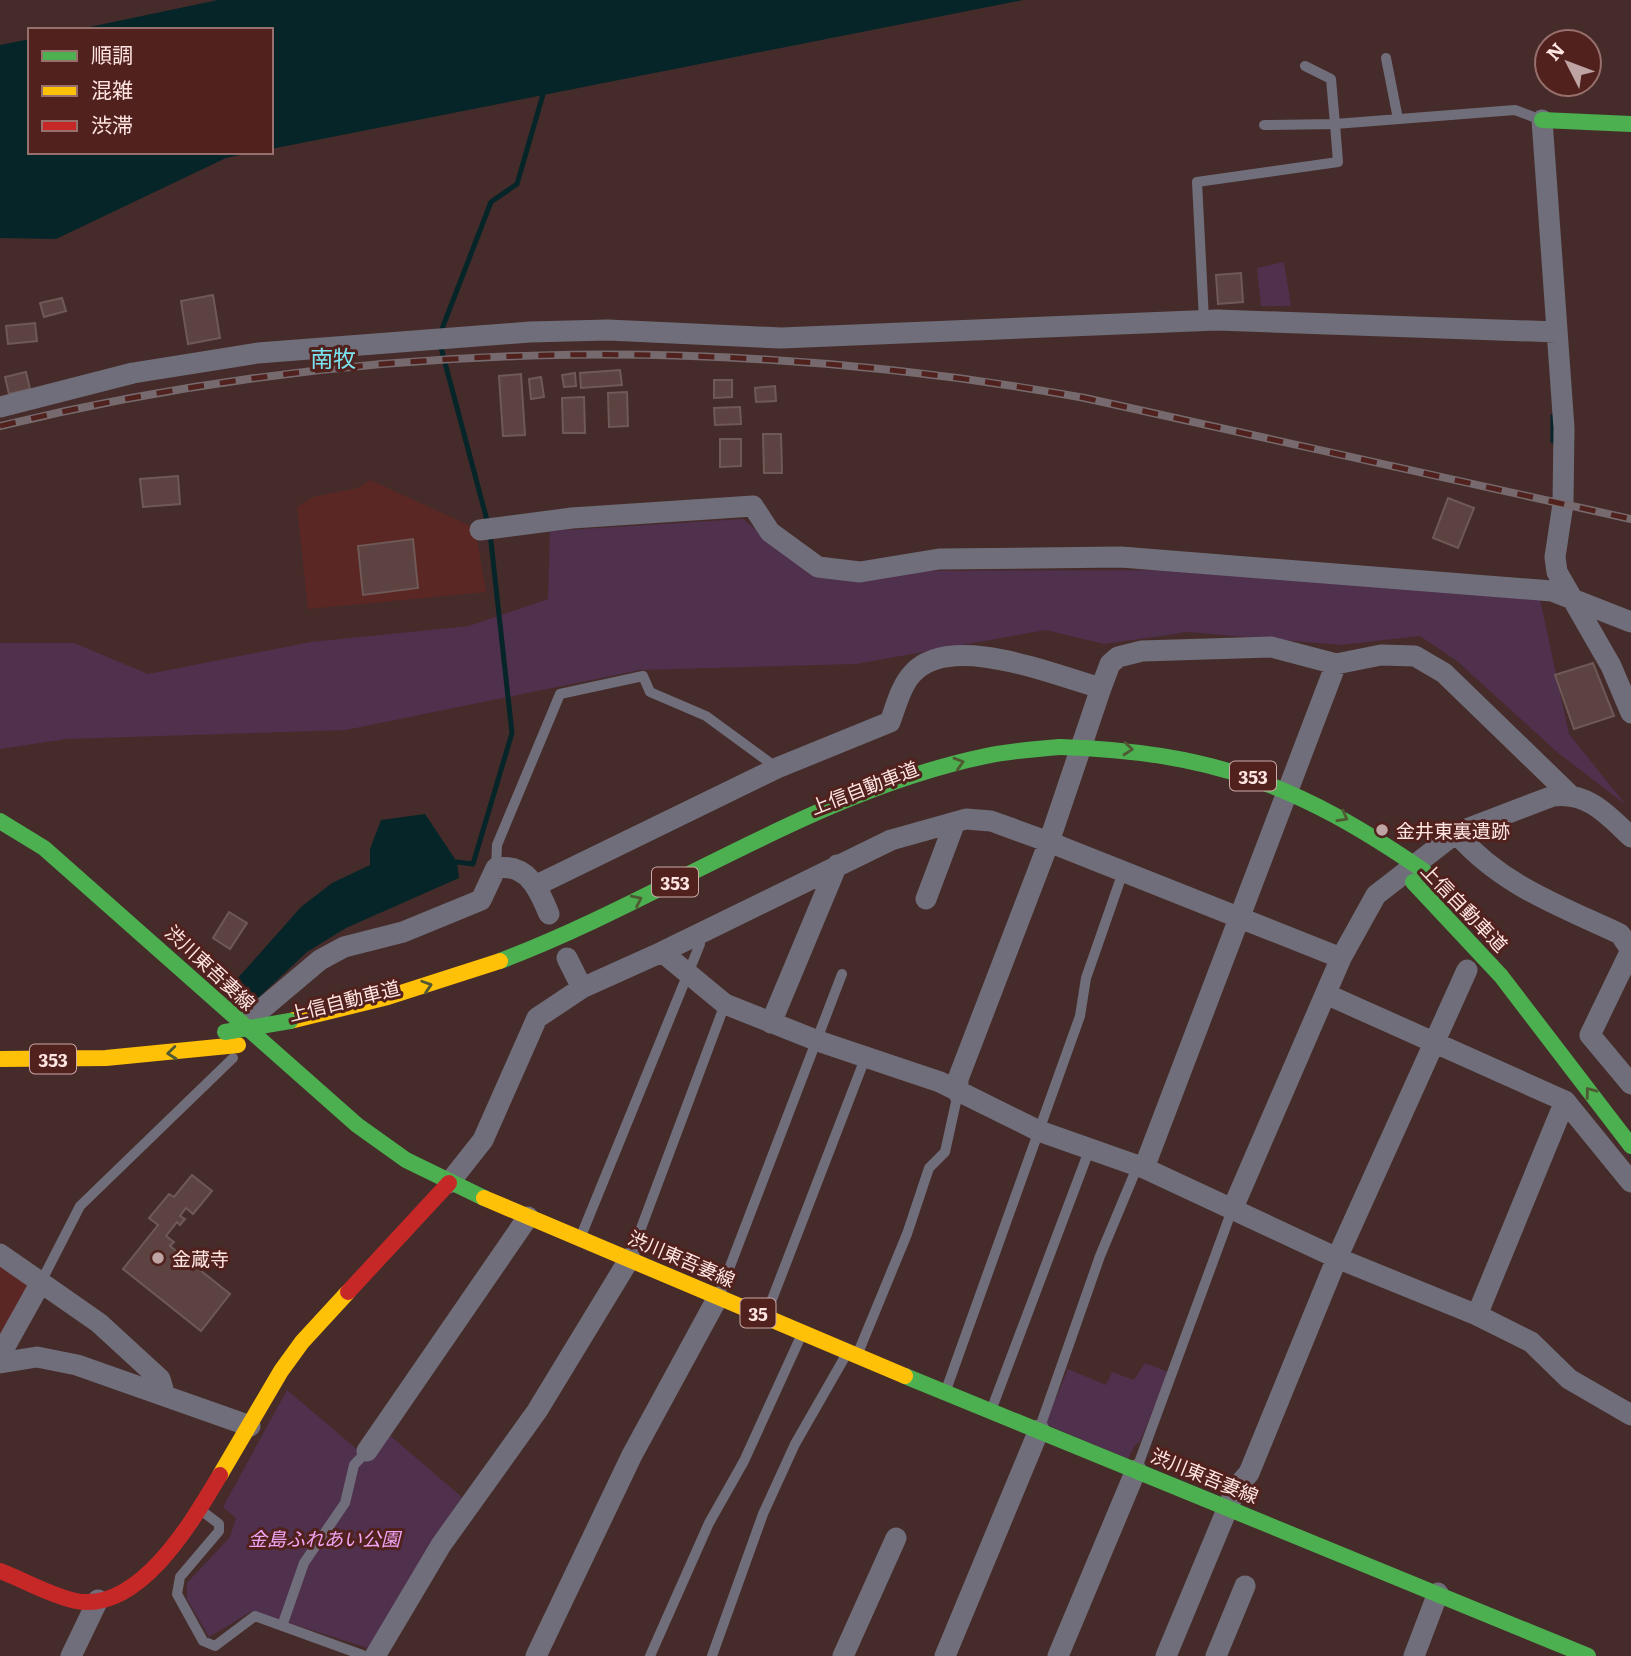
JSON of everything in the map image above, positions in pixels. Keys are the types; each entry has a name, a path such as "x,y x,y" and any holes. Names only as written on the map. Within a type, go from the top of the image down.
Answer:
{"main road":[{"path":"1542,120 1631,124"},
{"name":"上信自動車道","path":"0,1059 105,1051 175,1038 292,1027 421,1003 554,957 824,824 910,791 988,770 1062,755 1202,775 1262,793 1338,830 1423,877 1631,1146"},
{"name":"渋川東吾妻線","path":"8,824 142,932 357,1125 406,1160 449,1183 945,1393 1588,1656"},
{"name":"上信自動車道","path":"1492,942 1631,1122"},
{"name":"上信自動車道","path":"0,1045 105,1051"},
{"path":"0,1571 59,1597 76,1601 98,1600 124,1591 153,1571 200,1509 281,1371 302,1342 449,1183"}],"street":[{"path":"1542,120 1564,428 1563,504 1555,557 1557,572 1611,666 1631,713"},
{"path":"0,407 133,373 258,353 530,331 608,331 781,338 1204,320 1557,332"},
{"path":"490,529 572,518 753,506 770,532 818,568 860,572 939,559 1121,557 1552,591 1631,622"},
{"path":"958,1093 958,1079 990,990 1049,842 1110,664 1118,657 1142,651 1271,648 1336,664 1381,655 1415,656 1430,662 1569,794 1596,805 1631,836"},
{"path":"537,886 777,768 890,722 911,675 939,657 976,654 1101,688"},
{"path":"1141,1166 1336,664"},
{"path":"1232,1210 1341,958 1376,895 1456,833 1553,796 1569,794"},
{"path":"0,808 8,824"},
{"path":"449,1183 483,1140 537,1018 553,1004 891,840 955,822 991,821 1341,958"},
{"path":"926,899 955,822"},
{"path":"1456,833 1476,856 1510,882 1620,934 1631,950 1590,1035 1631,1084"},
{"path":"771,1023 837,865"},
{"path":"249,1030 320,960 344,947 403,932 481,900 496,868 504,866 520,871 537,886 550,914"},
{"path":"662,952 725,1004 818,1041 940,1082 1040,1131 1141,1166 1337,1258 1477,1315 1531,1342 1569,1379 1631,1415"},
{"path":"567,958 582,988"},
{"path":"1166,1656 1236,1488 1249,1473 1337,1258 1467,970"},
{"path":"1326,994 1565,1101 1631,1182"},
{"path":"1477,1315 1565,1101"},
{"path":"367,1451 528,1217"},
{"path":"0,1254 99,1323 160,1379 165,1396"},
{"path":"375,1656 441,1545 537,1411 630,1258"},
{"path":"41,1282 2,1352 2,1362 37,1357 77,1365 250,1426"},
{"path":"536,1656 632,1455 718,1297"},
{"path":"945,1656 1039,1430"},
{"path":"1058,1656 1136,1470"},
{"path":"843,1656 896,1538"},
{"path":"1216,1656 1245,1586"},
{"path":"1414,1656 1438,1593"},
{"path":"71,1656 98,1600"}],"lane":[{"path":"1386,58 1398,119"},
{"path":"1204,320 1197,182 1338,162 1331,79 1305,66"},
{"path":"1264,125 1335,124 1515,110 1542,120"},
{"path":"496,868 497,845 560,694 643,676 650,692 706,716 777,768"},
{"path":"945,1393 1080,1016 1086,978 1124,872"},
{"path":"580,1238 700,944"},
{"path":"718,1297 842,974"},
{"path":"630,1258 725,1004"},
{"path":"41,1282 80,1206 249,1030"},
{"path":"765,1316 866,1056"},
{"path":"712,1656 763,1514 795,1444 852,1354 906,1234 929,1168 945,1152 958,1093"},
{"path":"991,1410 1090,1149"},
{"path":"1039,1430 1100,1256 1141,1166"},
{"path":"1136,1470 1232,1210"},
{"path":"650,1656 709,1522 744,1461 802,1332"},
{"path":"282,1626 304,1563 345,1503 354,1465 367,1451"},
{"path":"200,1509 219,1524 219,1531 180,1577 177,1594 203,1641 215,1646 255,1616 365,1656"}],"shaded area":[{"path":"370,480 475,528 486,592 308,609 297,507 313,497 358,488"},
{"path":"0,1259 31,1281 0,1342"}],"green space":[{"path":"1284,262 1291,306 1261,306 1257,268"},
{"path":"743,519 806,571 1210,570 1540,599 1569,734 1626,805 1557,752 1457,661 1420,636 1340,645 1188,632 1104,644 1046,630 856,664 640,670 346,730 66,739 0,749 0,643 74,643 148,674 311,642 469,626 548,599 550,531"},
{"path":"1145,1363 1168,1372 1140,1442 1135,1445 1128,1459 1045,1424 1068,1369 1106,1385 1112,1372 1134,1380"},
{"name":"金島ふれあい公園","path":"287,1390 366,1457 386,1432 464,1499 371,1649 252,1611 209,1637 187,1599 187,1583 230,1537 236,1518 223,1507"}],"water":[{"path":"218,0 1023,0 273,149 273,28 85,28"},
{"path":"28,39 28,154 245,154 226,158 56,239 0,238 0,45"},
{"path":"425,814 457,862 459,878 346,928 307,952 258,998 237,979 301,907 332,883 370,865 370,849 381,820"}],"building":[{"path":"1241,273 1243,302 1218,304 1216,275"},
{"path":"213,295 220,338 188,344 181,301"},
{"path":"62,298 66,311 44,317 40,303"},
{"path":"35,323 37,341 8,344 6,326"},
{"path":"620,370 622,385 581,388 580,373"},
{"path":"26,372 30,389 9,394 5,377"},
{"path":"575,373 576,386 564,387 562,375"},
{"path":"521,374 525,435 503,436 499,376"},
{"path":"541,377 544,397 531,399 529,379"},
{"path":"714,380 732,380 732,397 714,398"},
{"path":"775,386 776,401 756,402 755,388"},
{"path":"627,392 628,426 609,427 608,393"},
{"path":"584,397 585,433 563,433 562,398"},
{"path":"740,407 741,424 715,425 714,408"},
{"path":"763,434 781,434 782,473 764,473"},
{"path":"720,439 741,439 741,466 720,467"},
{"path":"178,476 180,504 143,507 140,479"},
{"path":"1448,498 1474,508 1458,548 1433,538"},
{"path":"413,539 418,588 363,595 358,546"},
{"path":"1593,663 1614,716 1574,729 1555,675"},
{"path":"229,912 247,923 230,949 213,938"},
{"name":"金蔵寺","path":"192,1175 212,1191 193,1214 186,1208 180,1216 185,1219 180,1225 177,1222 166,1236 174,1242 170,1246 230,1294 201,1331 123,1269 158,1225 149,1218 169,1194 174,1197"}],"waterway":[{"path":"440,334 491,202 517,184 544,91"},
{"path":"440,344 488,524"},
{"path":"1553,416 1553,441"},
{"path":"457,862 473,864 512,733 490,533"}],"railway":[{"path":"0,426 134,397 269,376 405,362 541,355 677,356 814,363 950,377 1085,398 1631,519"}],"traffic: fast":[{"path":"1542,120 1631,124"},
{"path":"500,961 561,936 799,820 860,794 922,773 986,756 1060,747"},
{"path":"1060,747 1164,756 1252,779 1294,795 1336,816 1424,871"},
{"path":"0,821 44,848 357,1125 406,1160 484,1198"},
{"path":"1413,882 1501,976 1631,1146"},
{"path":"225,1032 290,1021"},
{"path":"905,1376 1588,1656"}],"traffic: slow":[{"path":"290,1021 388,997 500,961"},
{"path":"0,1059 106,1058 238,1045"},
{"path":"484,1198 905,1376"},
{"path":"220,1475 281,1371 302,1342 348,1292"}],"traffic: jam":[{"path":"348,1292 449,1183"},
{"path":"0,1571 47,1592 76,1601 99,1601 122,1593 143,1578 162,1559 195,1515 220,1475"}],"place":[{"name":"金井東裏遺跡","path":"1382,830"},
{"name":"金蔵寺","path":"158,1258"}],"district":[{"name":"南牧","path":"333,357"}]}
